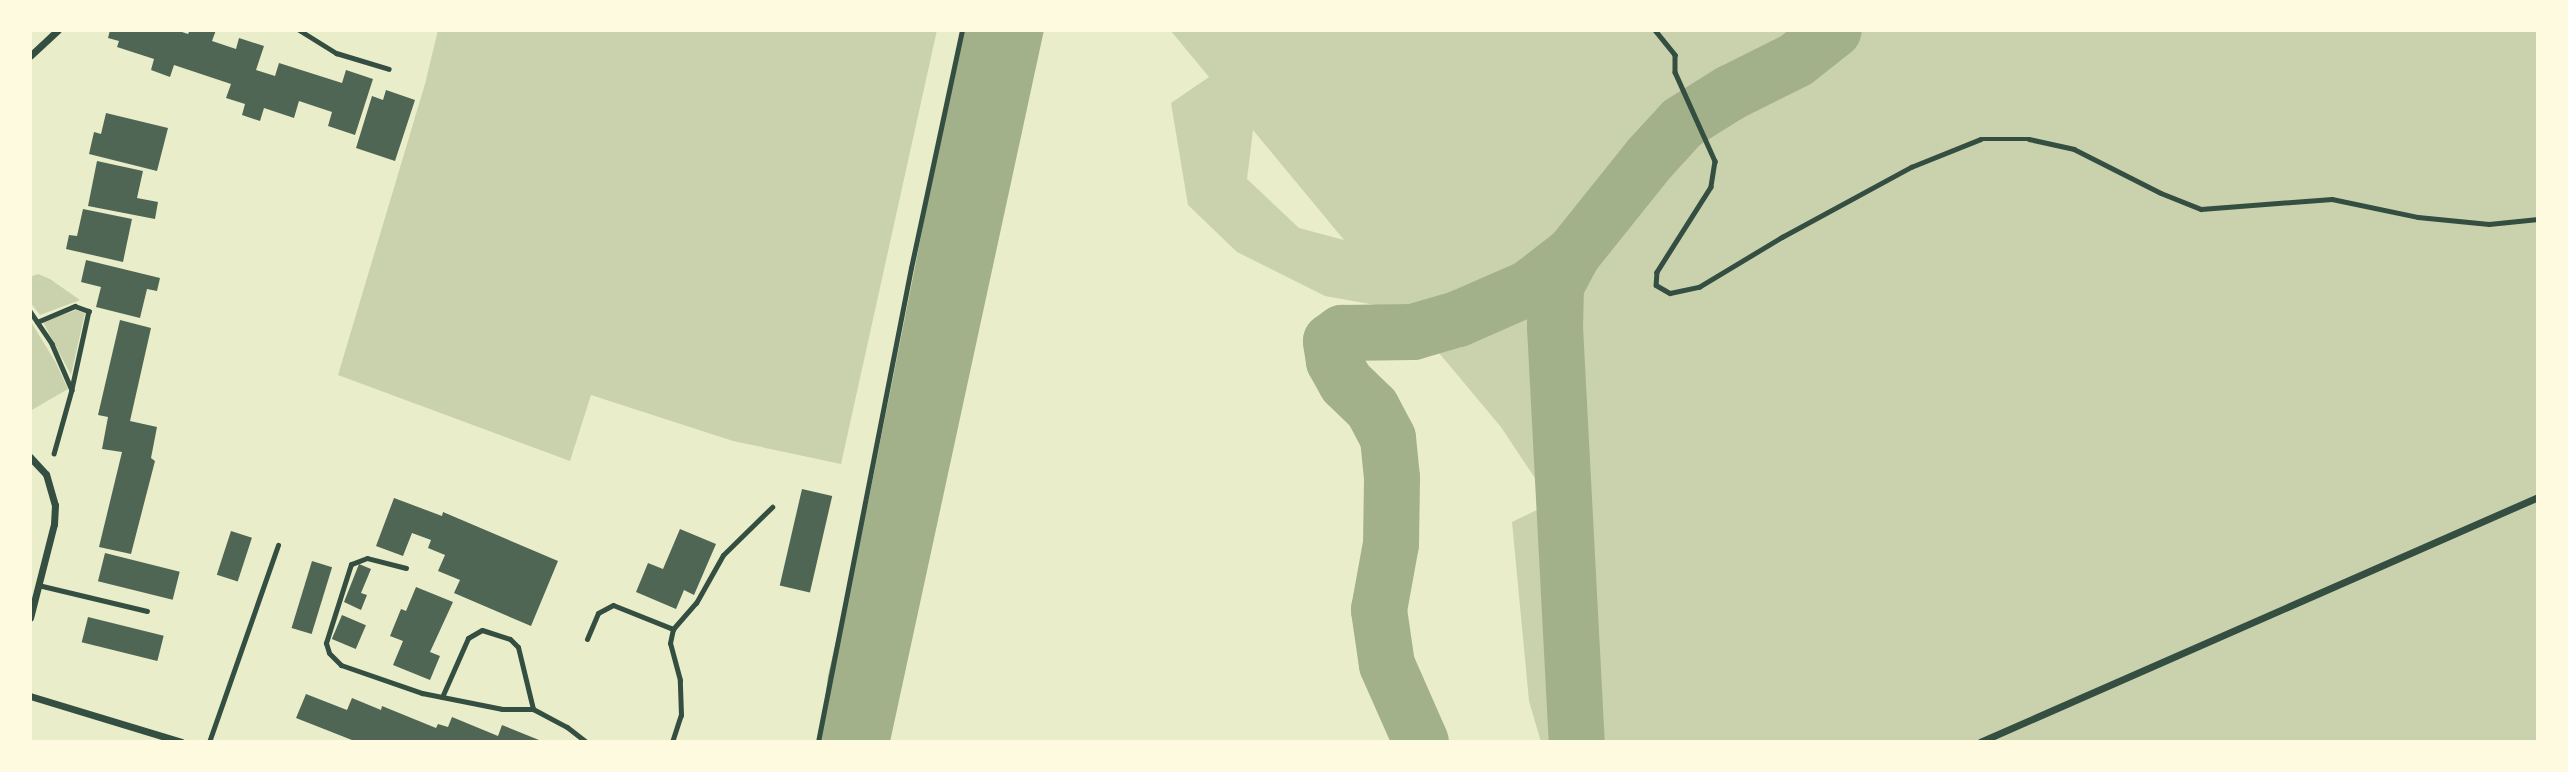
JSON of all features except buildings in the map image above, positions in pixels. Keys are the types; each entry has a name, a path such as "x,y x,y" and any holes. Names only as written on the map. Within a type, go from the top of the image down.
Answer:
{"street":[{"path":"30,56 58,30"},
{"path":"30,457 46,474 55,505 54,524 30,618"},
{"path":"1980,742 2538,497"},
{"path":"30,696 181,742"}],"lane":[{"path":"299,30 336,53 389,69"},
{"path":"672,742 681,715 680,680 670,643 673,629 695,603 723,555 772,507"},
{"path":"209,742 278,545"},
{"path":"406,568 367,558 351,564 326,643 329,653 341,665 442,697 502,709 533,709 567,727 586,742"},
{"path":"38,585 147,611"},
{"path":"587,639 598,613 613,605 673,629"},
{"path":"442,697 468,638 482,630 510,639 518,647 533,709"}],"path":[{"path":"818,742 911,268 962,30"},
{"path":"1655,30 1675,55 1675,72 1715,161 1711,187 1657,272 1656,285 1670,293 1699,287 1782,237 1911,167 1981,139 2029,139 2074,149 2161,193 2201,209 2332,199 2430,218 2489,224 2538,219"},
{"path":"37,321 75,306 89,311 72,390 46,474"},
{"path":"30,311 52,344 72,390"}],"shaded area":[{"path":"438,30 937,30 841,464 733,441 591,395 570,461 338,375 425,84"},
{"path":"962,30 1044,30 890,742 820,742 828,676 869,498"},
{"path":"1170,30 2538,30 2538,742 1541,742 1529,701 1512,522 1541,508 1556,510 1501,427 1403,310 1325,296 1237,252 1188,205 1171,103 1209,77","holes":["1253,130 1344,240 1299,228 1247,179"]},
{"path":"38,274 80,300 40,315 30,302 30,277"},
{"path":"76,310 85,313 71,375 43,322"},
{"path":"30,320 68,389 30,411"}],"waterway":[{"path":"1421,742 1387,665 1379,610 1391,544 1392,478 1388,438 1372,408 1346,383 1334,361 1331,341 1342,333 1413,332 1458,319 1529,288 1573,254 1650,158 1682,123 1730,93 1796,60 1834,30"},
{"path":"1573,254 1556,286 1555,327 1577,742"}]}
